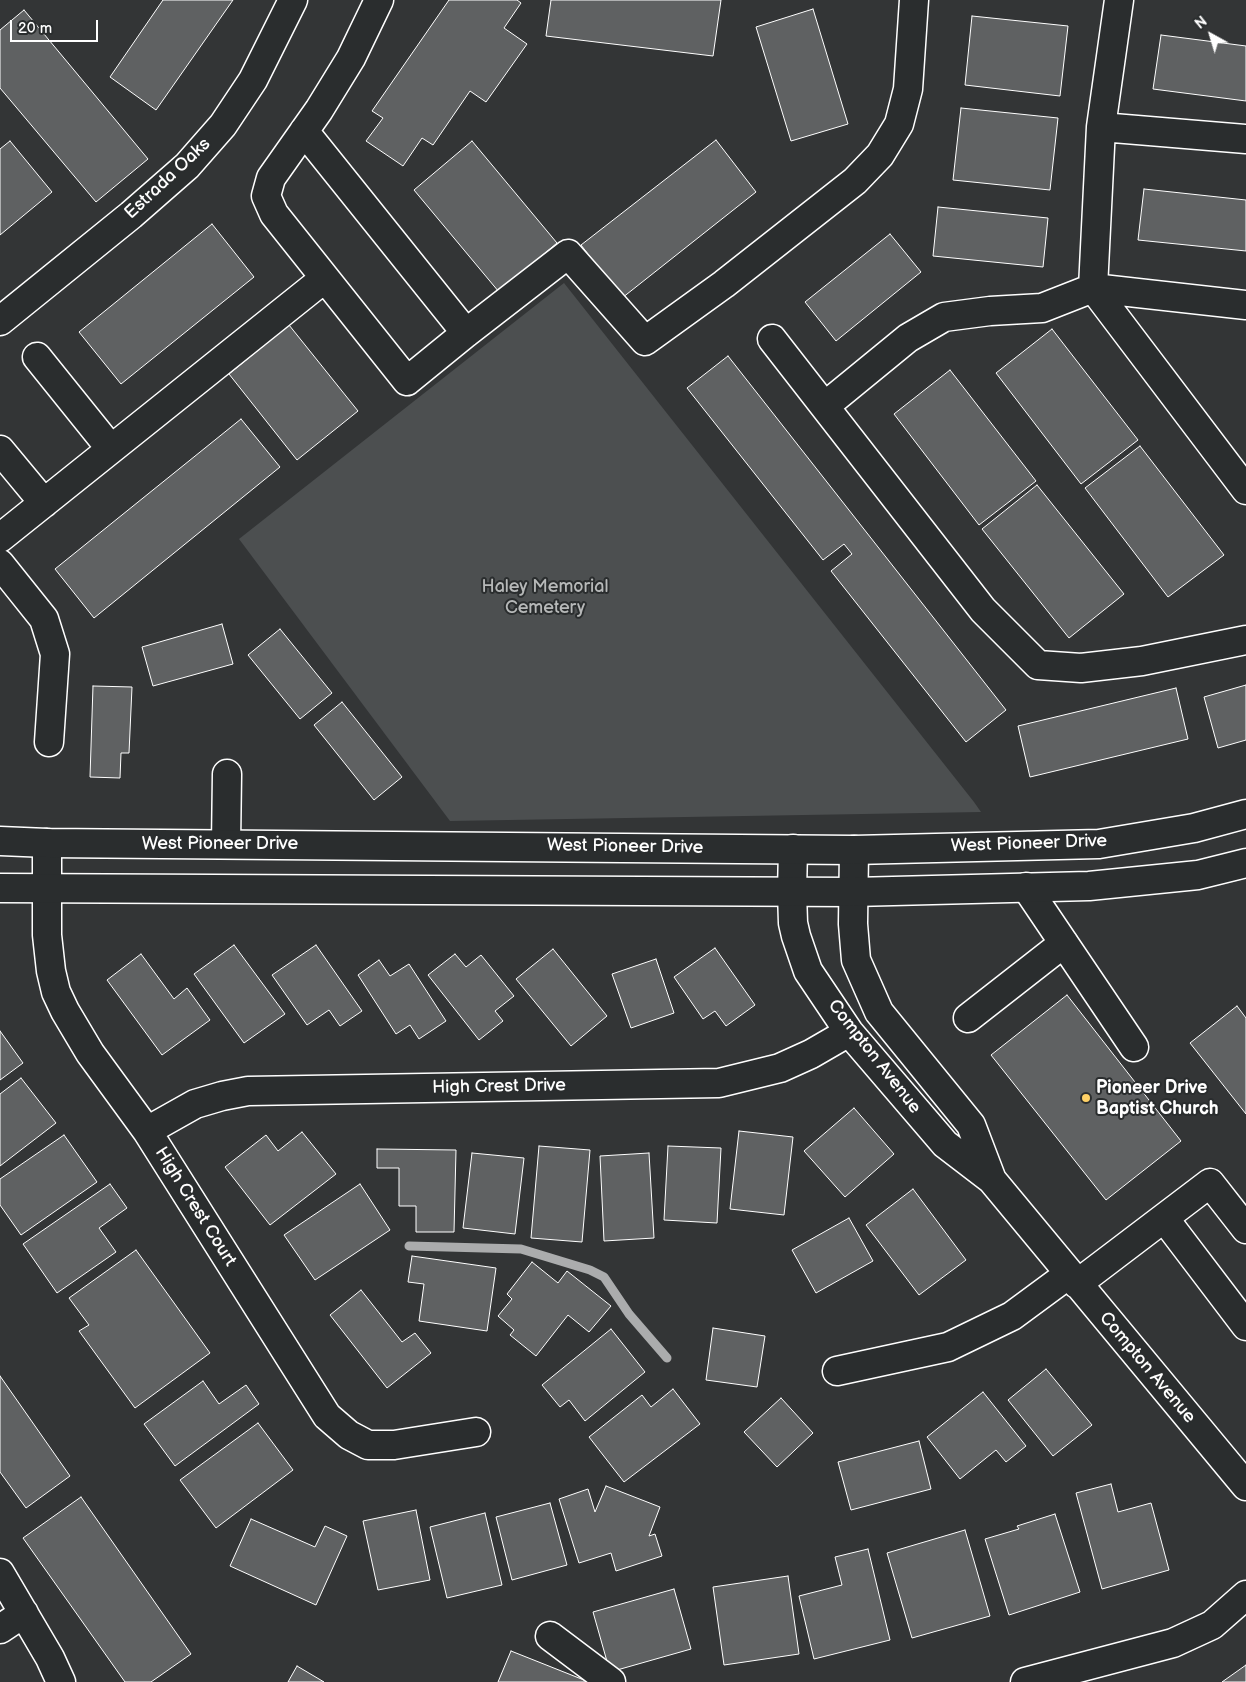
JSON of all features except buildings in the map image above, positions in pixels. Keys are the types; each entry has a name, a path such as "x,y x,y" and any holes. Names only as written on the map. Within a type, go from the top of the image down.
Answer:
{"street":[{"name":"Estrada Oaks","path":"0,321 131,215 186,166 224,125 253,80 293,0"},
{"path":"379,0 351,58 271,178 266,196 274,214 407,381 568,254 645,341 724,284 855,181 880,155 899,124 908,89 914,0"},
{"path":"1119,0 1101,127 1093,288 1246,490"},
{"path":"1101,127 1246,138"},
{"path":"304,131 466,333"},
{"path":"0,538 325,278"},
{"path":"825,406 908,338 944,317 990,311 1042,308 1093,288 1246,305"},
{"path":"772,339 983,610 1038,665 1081,668 1124,663 1246,640"},
{"path":"37,357 111,449"},
{"path":"0,450 44,503"},
{"path":"0,564 44,619 55,654 49,742"},
{"path":"226,844 227,774"},
{"name":"West Pioneer Drive","path":"0,841 47,843 854,850 1099,844 1194,828 1246,814"},
{"name":"High Crest Court","path":"47,843 47,934 51,971 56,992 65,1011 90,1053 147,1131 328,1416 348,1435 368,1445 394,1445 476,1432"},
{"name":"Compton Avenue","path":"792,849 792,892 796,936 808,971 850,1032 945,1144 992,1180 1246,1486"},
{"name":"Compton Avenue","path":"854,850 853,924 856,960 879,1012 971,1126 992,1180"},
{"path":"0,888 854,892 1089,886 1198,875 1246,863"},
{"path":"1026,887 1134,1047"},
{"path":"968,1018 1064,943"},
{"name":"High Crest Drive","path":"147,1131 195,1104 222,1096 248,1092 719,1083 780,1068 811,1054 850,1032"},
{"path":"837,1371 948,1347 1012,1316 1073,1279 1164,1218 1210,1183 1246,1229"},
{"path":"1164,1218 1246,1326"},
{"path":"0,1573 50,1658 61,1682"},
{"path":"1025,1682 1105,1673 1212,1625 1246,1595"},
{"path":"0,1629 24,1613"},
{"path":"550,1636 611,1682"}],"green space":[{"name":"Haley Memorial Cemetery","path":"564,283 981,812 450,821 239,539"}],"waterway":[{"path":"409,1246 521,1249 590,1270 604,1277 629,1314 667,1358"}],"place":[{"name":"Pioneer Drive Baptist Church","path":"1086,1098"}]}
